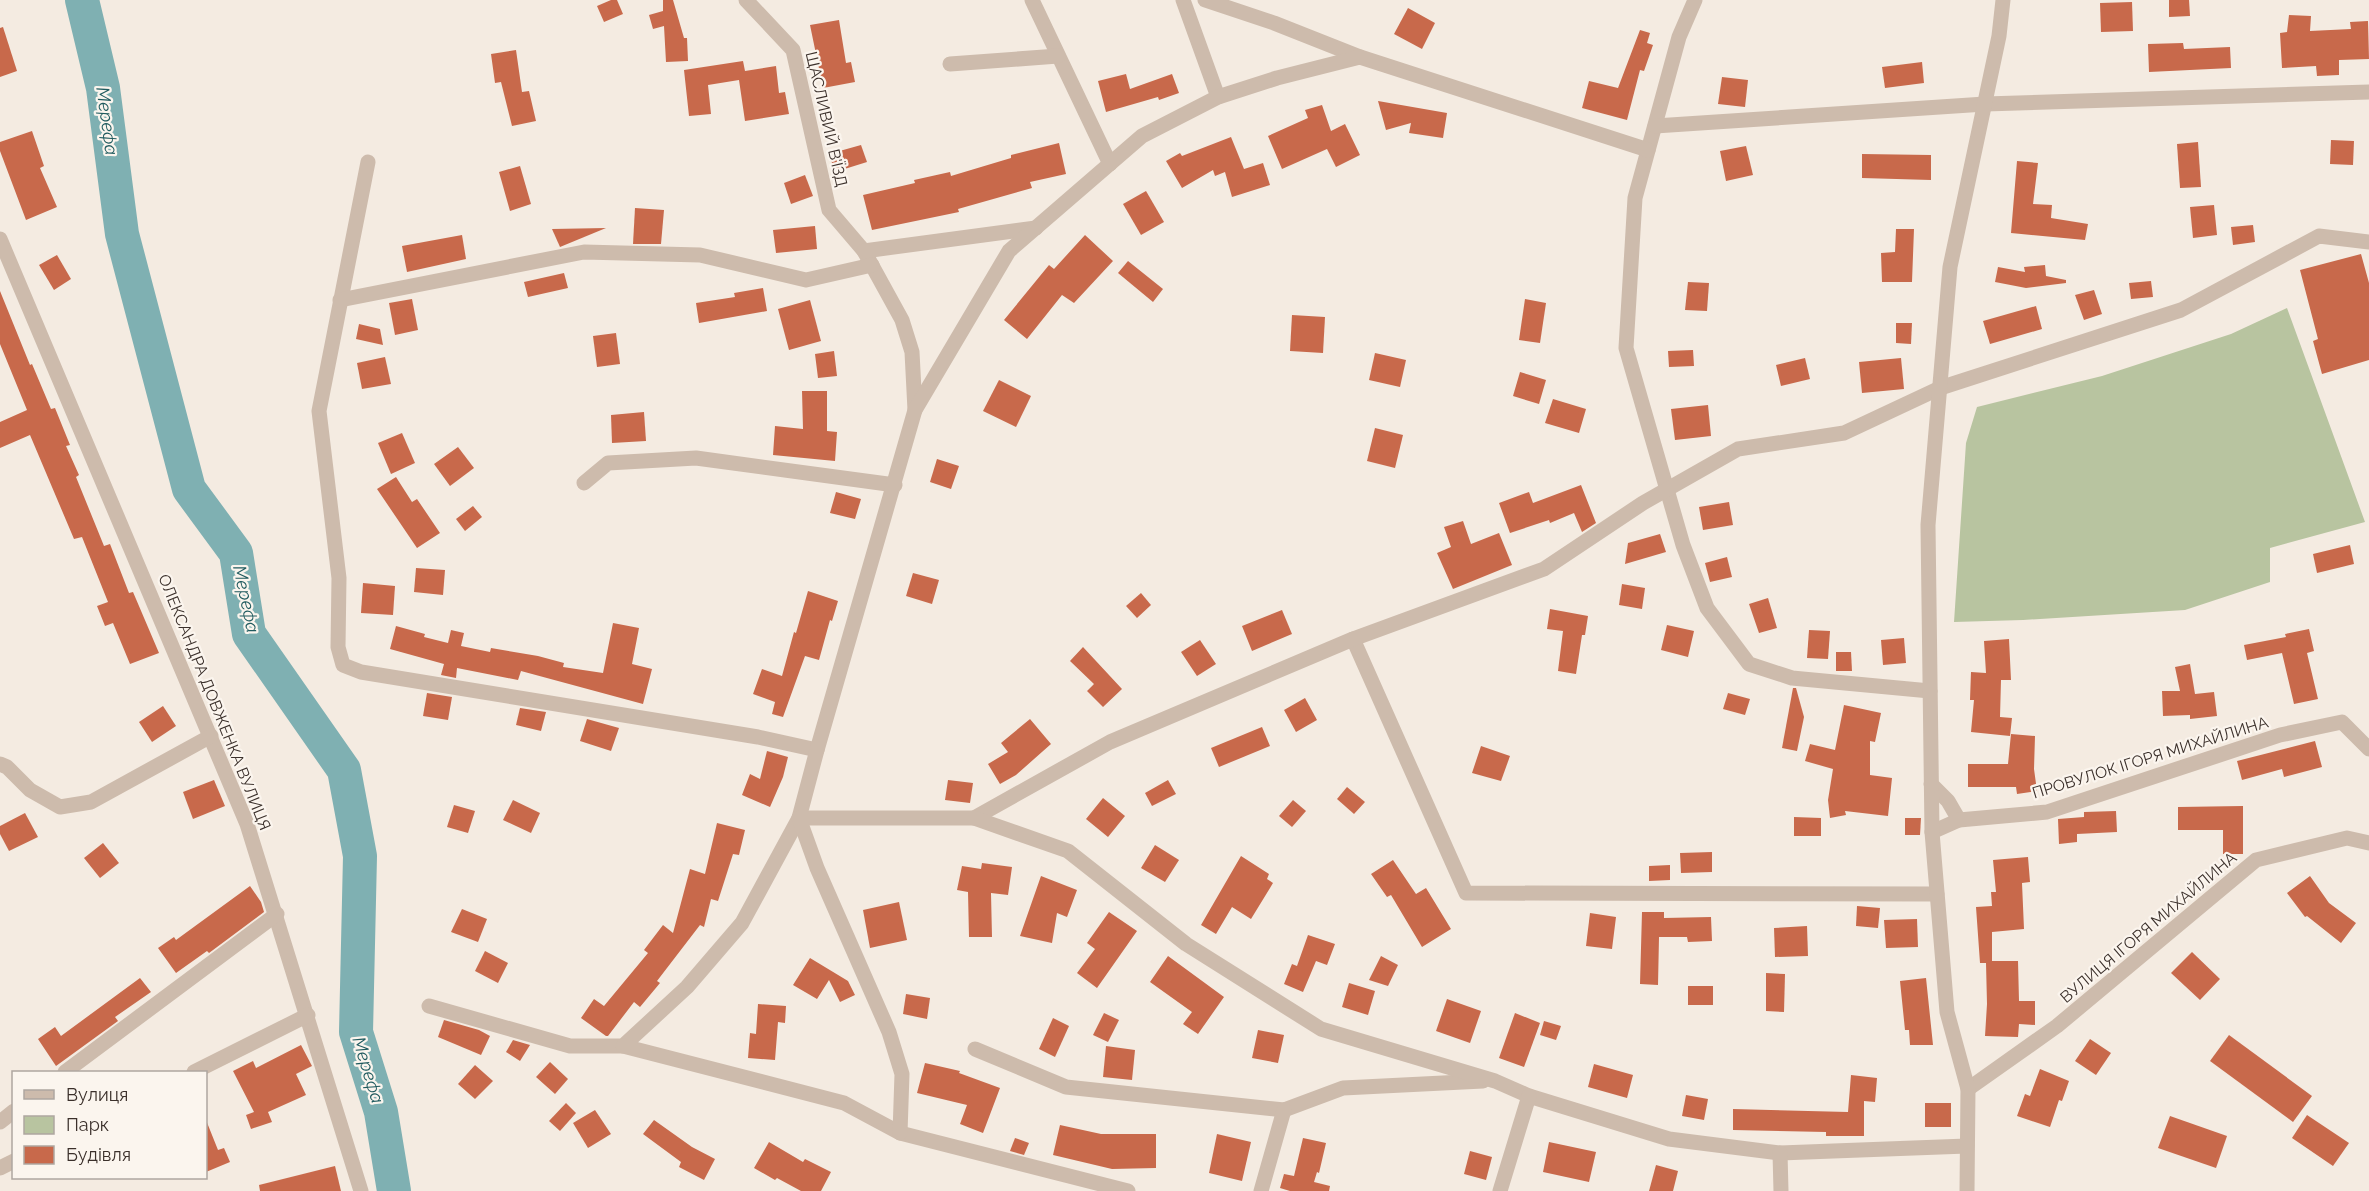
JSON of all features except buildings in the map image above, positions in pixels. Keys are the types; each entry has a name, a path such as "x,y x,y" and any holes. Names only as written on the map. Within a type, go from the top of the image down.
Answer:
{"street":[{"name":"ЩАСЛИВИЙ В'ЇЗД","path":"746,0 793,50 829,210 868,258 902,320 912,352 915,410"},
{"path":"1032,0 1110,164"},
{"path":"1183,0 1218,97"},
{"path":"1205,0 1274,23 1360,57 1648,150"},
{"path":"1695,0 1679,37 1635,198 1626,348 1683,545 1707,608 1749,664 1792,678 1930,691"},
{"path":"1967,1191 1968,1089 1947,1012 1932,832 1928,525 1950,267 1999,36 2003,0"},
{"path":"950,64 1059,56"},
{"path":"623,1046 687,987 742,923 799,818 915,410 1009,251 1142,136 1218,97 1277,78 1360,57"},
{"path":"1655,126 1985,104 2369,93"},
{"path":"368,162 319,411 339,578 338,647 343,665 361,672 758,737 817,750"},
{"path":"340,300 584,252 700,255 806,280 868,258 1036,228"},
{"path":"974,818 1110,742 1353,639 1544,569 1643,503 1738,449 1844,433 1940,388 2181,310 2319,236 2369,242"},
{"name":"ОЛЕКСАНДРА ДОВЖЕНКА ВУЛИЦЯ","path":"0,239 247,824 277,914 361,1191"},
{"path":"584,483 608,463 696,458 895,485"},
{"path":"1353,639 1466,893 1937,894"},
{"name":"ПРОВУЛОК ІГОРЯ МИХАЙЛИНА","path":"1932,832 1959,820 2047,812 2280,735 2342,722 2369,749"},
{"path":"0,764 7,767 30,790 60,807 91,802 211,736"},
{"path":"1931,784 1948,801 1959,820"},
{"path":"799,818 974,818 1068,851 1186,944 1321,1029 1494,1081 1529,1096 1669,1139 1780,1153 1967,1146"},
{"path":"799,818 817,868 889,1032 902,1074 900,1133"},
{"name":"ВУЛИЦЯ ІГОРЯ МИХАЙЛИНА","path":"1968,1089 2057,1026 2256,860 2347,838 2369,843"},
{"path":"66,1071 277,914"},
{"path":"429,1006 570,1046 623,1046 844,1103 900,1133 1128,1191"},
{"path":"196,1071 308,1015"},
{"path":"975,1049 1066,1086 1284,1110 1343,1088 1494,1081"},
{"path":"1500,1191 1529,1096"},
{"path":"1261,1191 1284,1110"},
{"path":"0,1122 12,1113"},
{"path":"1780,1153 1781,1191"}],"green space":[{"path":"2287,308 2365,522 2270,548 2270,582 2185,610 1954,622 1966,443 1977,407 2102,376 2231,334"}],"waterway":[{"name":"Мерефа","path":"82,0 103,88 122,234 189,489 236,553 249,634 344,770 360,856 356,1032 381,1112 394,1191"}]}
